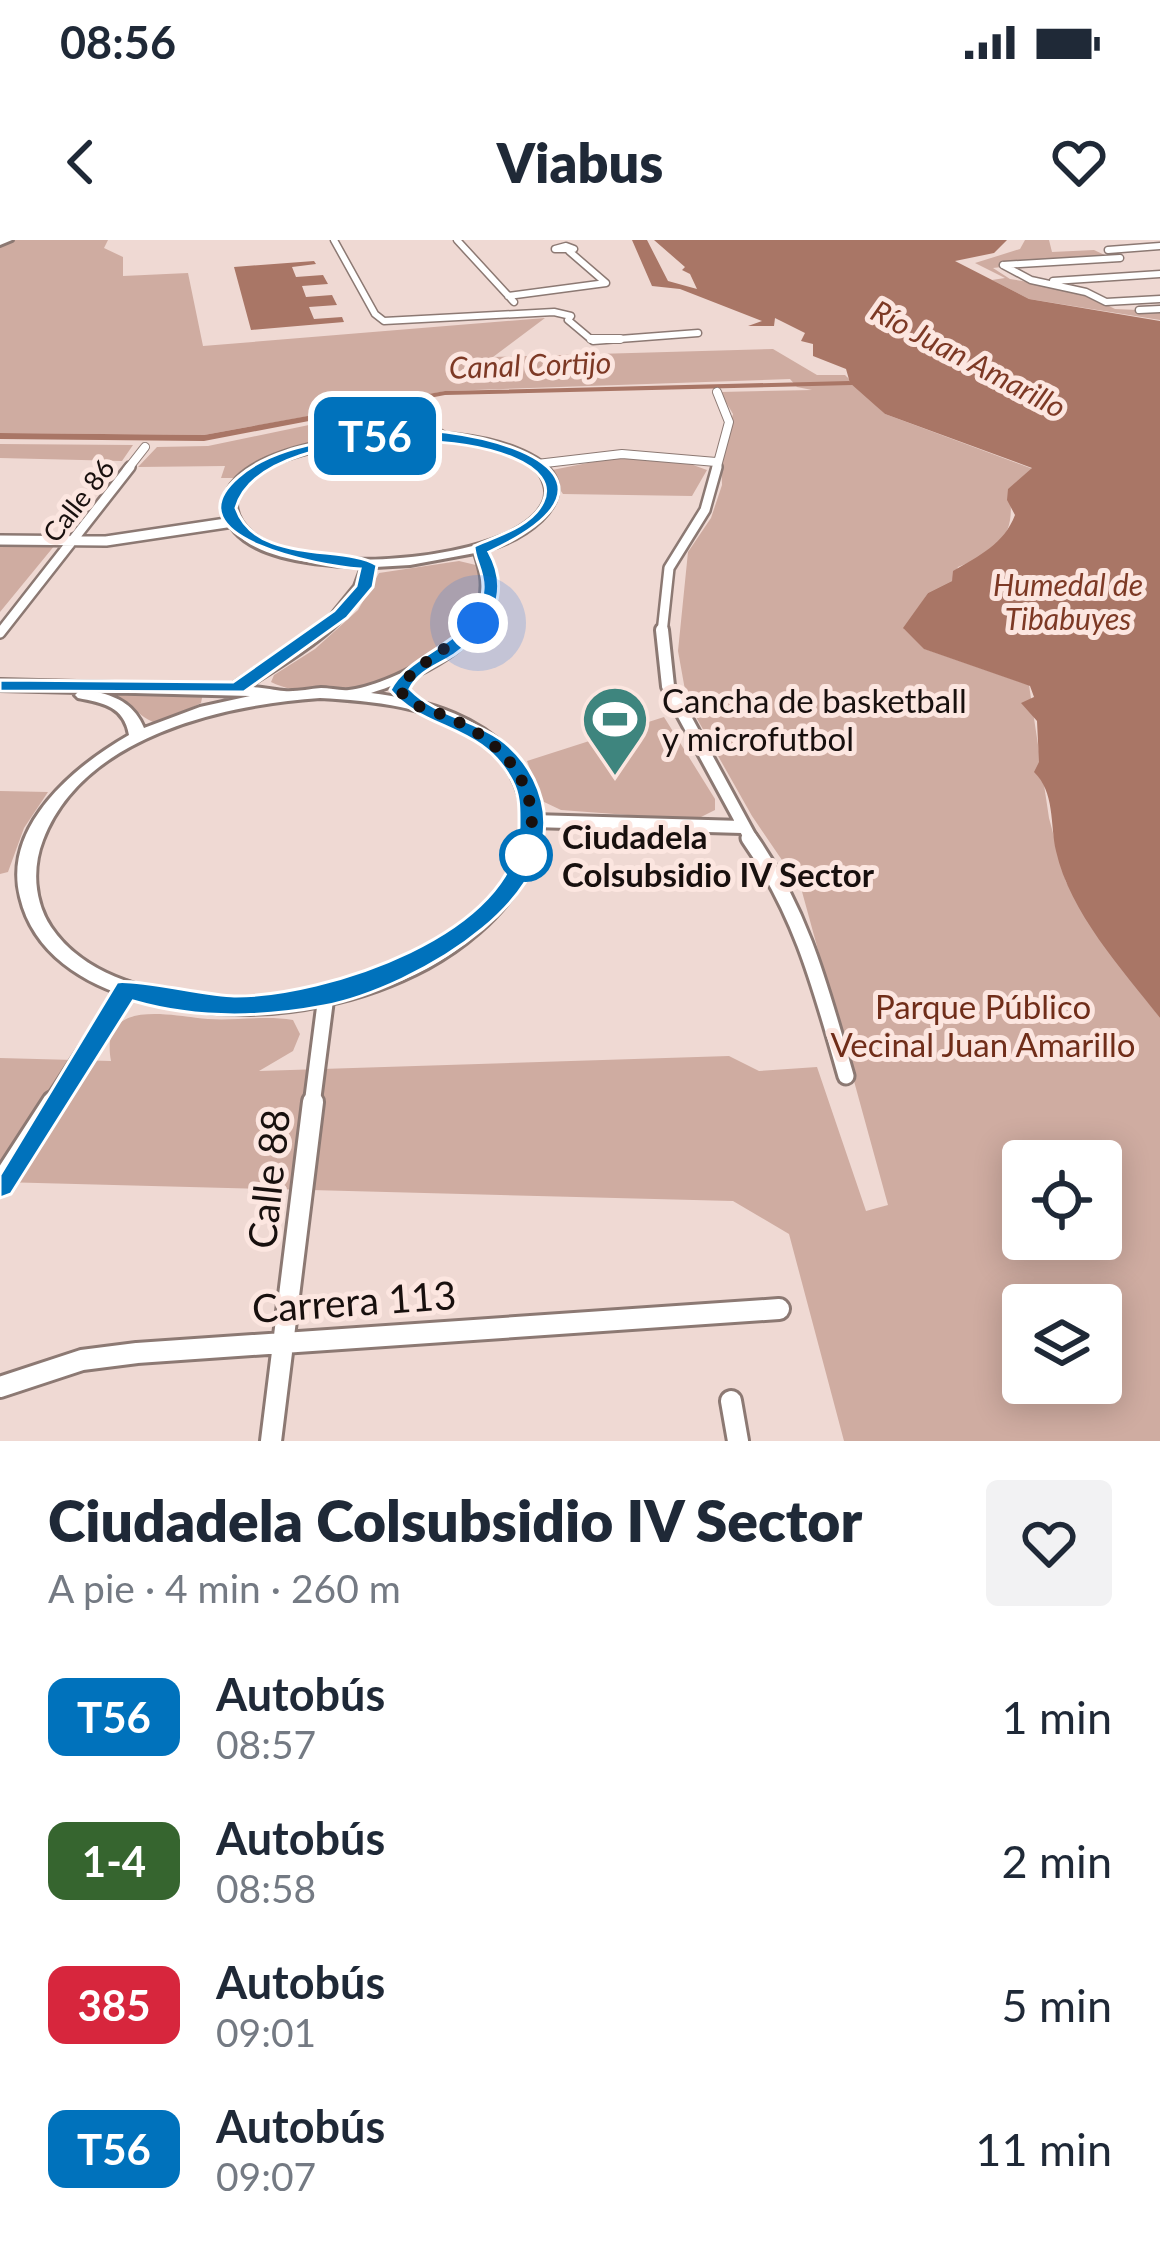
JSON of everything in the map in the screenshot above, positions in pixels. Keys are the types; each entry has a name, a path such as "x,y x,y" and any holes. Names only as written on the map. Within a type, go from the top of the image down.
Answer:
{"street":[{"path":"334,240 375,314 384,321 524,313 569,315 568,320 593,341 698,333"},
{"path":"457,240 524,313"},
{"path":"508,296 606,284 555,240"},
{"path":"1027,278 1003,265 1160,246"},
{"path":"1101,255 1120,258"},
{"path":"1101,255 1159,281"},
{"path":"1074,260 1111,277"},
{"path":"1051,262 1086,279"},
{"path":"1028,263 1062,285 1159,281"},
{"path":"1062,285 1139,273 1159,281"},
{"path":"1014,278 1062,285 1108,302 1159,281"},
{"path":"1093,295 1159,281"},
{"path":"1139,310 1160,310"},
{"path":"717,392 730,422 705,510 669,568 662,630 674,700 742,827 782,884 846,1076"},
{"path":"399,409 445,436"},
{"path":"370,436 445,436 498,446 537,464 554,492 549,508 527,528 480,550 369,565 331,562 268,547 233,522 229,508 244,479 287,455 370,436"},
{"name":"Calle 86","path":"0,633 145,447"},
{"path":"537,464 622,454 716,462"},
{"path":"0,540 121,540 233,522"},
{"path":"348,694 408,674 450,650 478,623 492,597 492,572 480,550"},
{"path":"0,690 238,695 285,696 348,694 415,705 468,726 508,757 530,798 531,841 515,879 479,922 396,973 326,996 236,1006 178,1002 98,977 54,946 34,918 26,888 28,856 54,803 102,760 137,738 238,695 354,602 364,587 369,565"},
{"path":"408,674 400,690 415,705"},
{"path":"0,690 109,700 132,715 137,738"},
{"path":"533,821 742,827"},
{"path":"0,1184 126,989"},
{"name":"Calle 88","path":"272,1441 326,996"},
{"name":"Carrera 113","path":"0,1388 82,1360 286,1341 779,1310"},
{"path":"731,1401 738,1441"}],"green space":[{"name":"Parque Público Vecinal Juan Amarillo","path":"108,240 104,248 123,257 123,276 188,273 203,346 545,318 493,357 773,349 817,375 845,375 885,414 1033,469 1009,491 1010,519 1002,540 958,567 952,581 928,593 904,629 925,649 1029,685 1049,818 1066,882 1099,937 1160,1018 1160,1441 844,1441 789,1234 733,1201 0,1182 0,1058 111,1061 110,1041 116,1027 127,1019 158,1014 293,1020 300,1034 293,1051 259,1071 729,1056 759,1071 817,1067 866,1211 888,1205 801,888 752,816 687,701 678,651 688,552 711,518 722,485 721,457 733,414 720,392 812,390 797,387 790,379 446,391 204,435 0,433 0,244"},
{"path":"1025,240 1049,240 1052,252 1094,250 1109,257 999,263 1002,267 993,268 1010,279 1077,290 1115,309 1160,311 1160,320 1029,299 992,280 1005,278 975,263 1020,249"},
{"path":"390,408 425,428 306,447 238,478 221,478 225,466 138,467 157,447 208,446"},
{"path":"0,444 133,445 122,461 0,458"},
{"path":"618,457 682,461 707,470 692,496 563,494 547,471"},
{"path":"0,545 55,545 0,612"},
{"path":"459,561 480,566 480,597 466,625 441,649 372,683 300,690 271,682 358,610 379,573"},
{"path":"109,689 203,693 201,703 159,724 105,693"},
{"path":"664,717 715,799 715,810 695,820 561,810 542,801 527,761"},
{"path":"0,791 48,792 24,828 8,872 0,874"}],"water":[{"name":"Humedal de Tibabuyes","path":"632,240 647,240 668,281 697,289 690,274 682,270 685,267 654,240 1007,240 994,253 955,261 1029,299 1160,321 1160,1018 1099,939 1063,874 1049,799 1034,772 1039,762 1037,721 1021,703 1034,697 1030,686 924,649 903,628 928,593 952,581 953,571 1004,534 1015,515 1007,500 1008,489 1032,468 885,414 850,383 846,369 813,356 813,344 801,341 805,333 775,318 774,326 748,326 762,321 680,289 652,286"},
{"path":"316,264 292,267 296,277 323,275 328,284 302,286 306,297 332,295 337,305 309,307 314,319 342,317 344,322 251,330 234,267"}],"waterway":[{"name":"Canal Cortijo","path":"0,436 204,438 445,393 849,383"}],"bus line":[{"name":"T56","path":"0,686 237,688 341,614 364,587 369,565 297,556 268,547 233,522 229,508 244,479 287,455 370,436 445,436 520,454 549,478 554,492 549,508 512,538 480,550 492,572 492,597 478,623 450,650 408,674 400,690 415,705 443,714 490,740 521,776 530,798 531,841 499,902 428,958 326,996 236,1006 160,999 126,989 0,1184"}],"place":[{"name":"Cancha de basketball y microfutbol","path":"615,778"},
{"name":"Ciudadela Colsubsidio IV Sector","path":"526,855"}],"route":[{"path":"478,623 450,650 408,674 400,690 415,705 468,726 508,757 530,798 533,821 526,855"}],"water label":[{"name":"Río Juan Amarillo","path":"969,358"}]}
